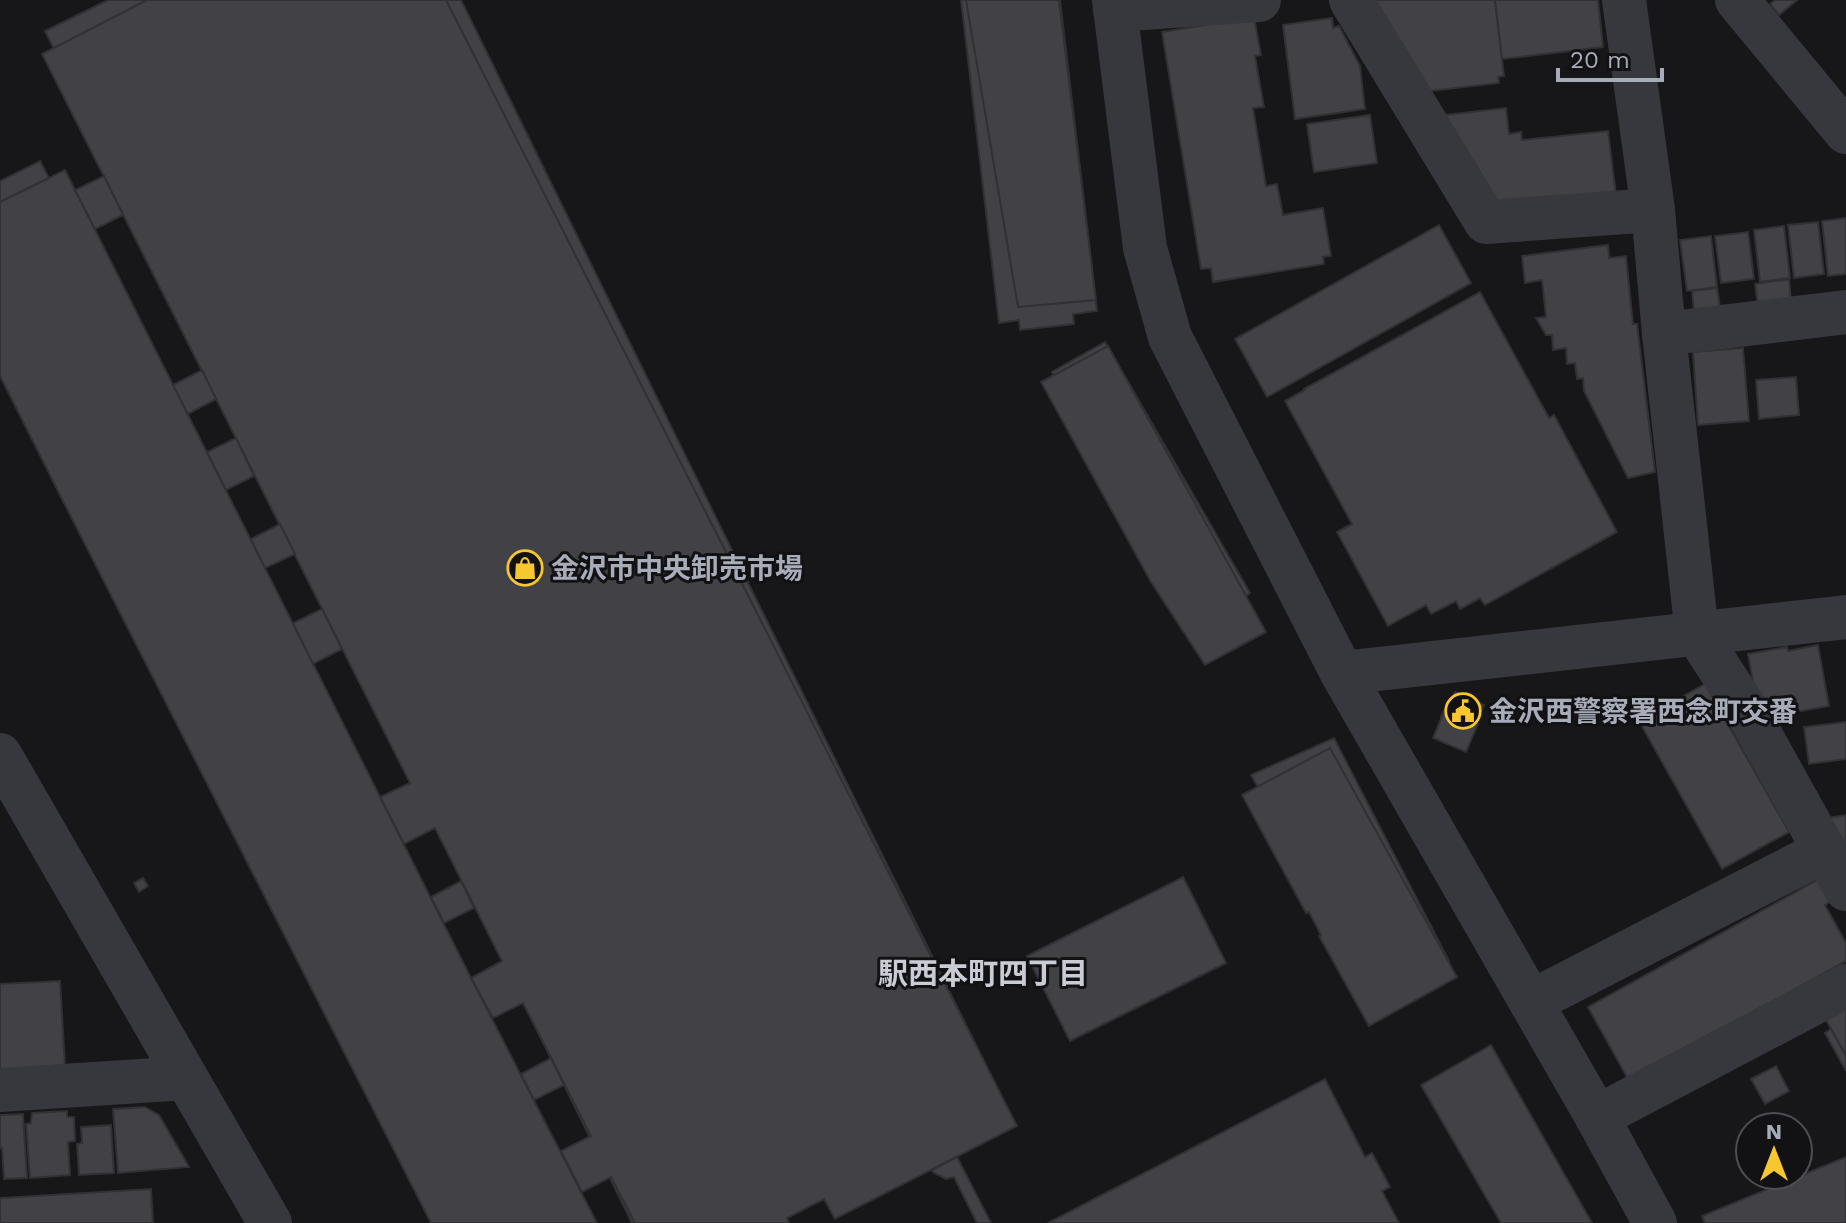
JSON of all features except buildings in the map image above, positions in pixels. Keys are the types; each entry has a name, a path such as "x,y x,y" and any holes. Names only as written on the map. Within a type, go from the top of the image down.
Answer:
{"street":[{"path":"1259,0 1114,5 1145,248 1170,337 1342,673 1655,1223"},
{"path":"1351,0 1486,222 1653,210"},
{"path":"1624,0 1653,210 1697,634 1747,711 1846,889"},
{"path":"1737,0 1846,132"},
{"path":"1664,334 1846,312"},
{"path":"1342,673 1846,617"},
{"path":"0,755 270,1223"},
{"path":"1531,1002 1824,851"},
{"path":"1597,1117 1846,986"},
{"path":"0,1090 186,1078"}],"place":[{"name":"金沢市中央卸売市場","path":"525,568"},
{"name":"金沢西警察署西念町交番","path":"1463,711"}],"district":[{"name":"駅西本町四丁目","path":"983,974"}]}
